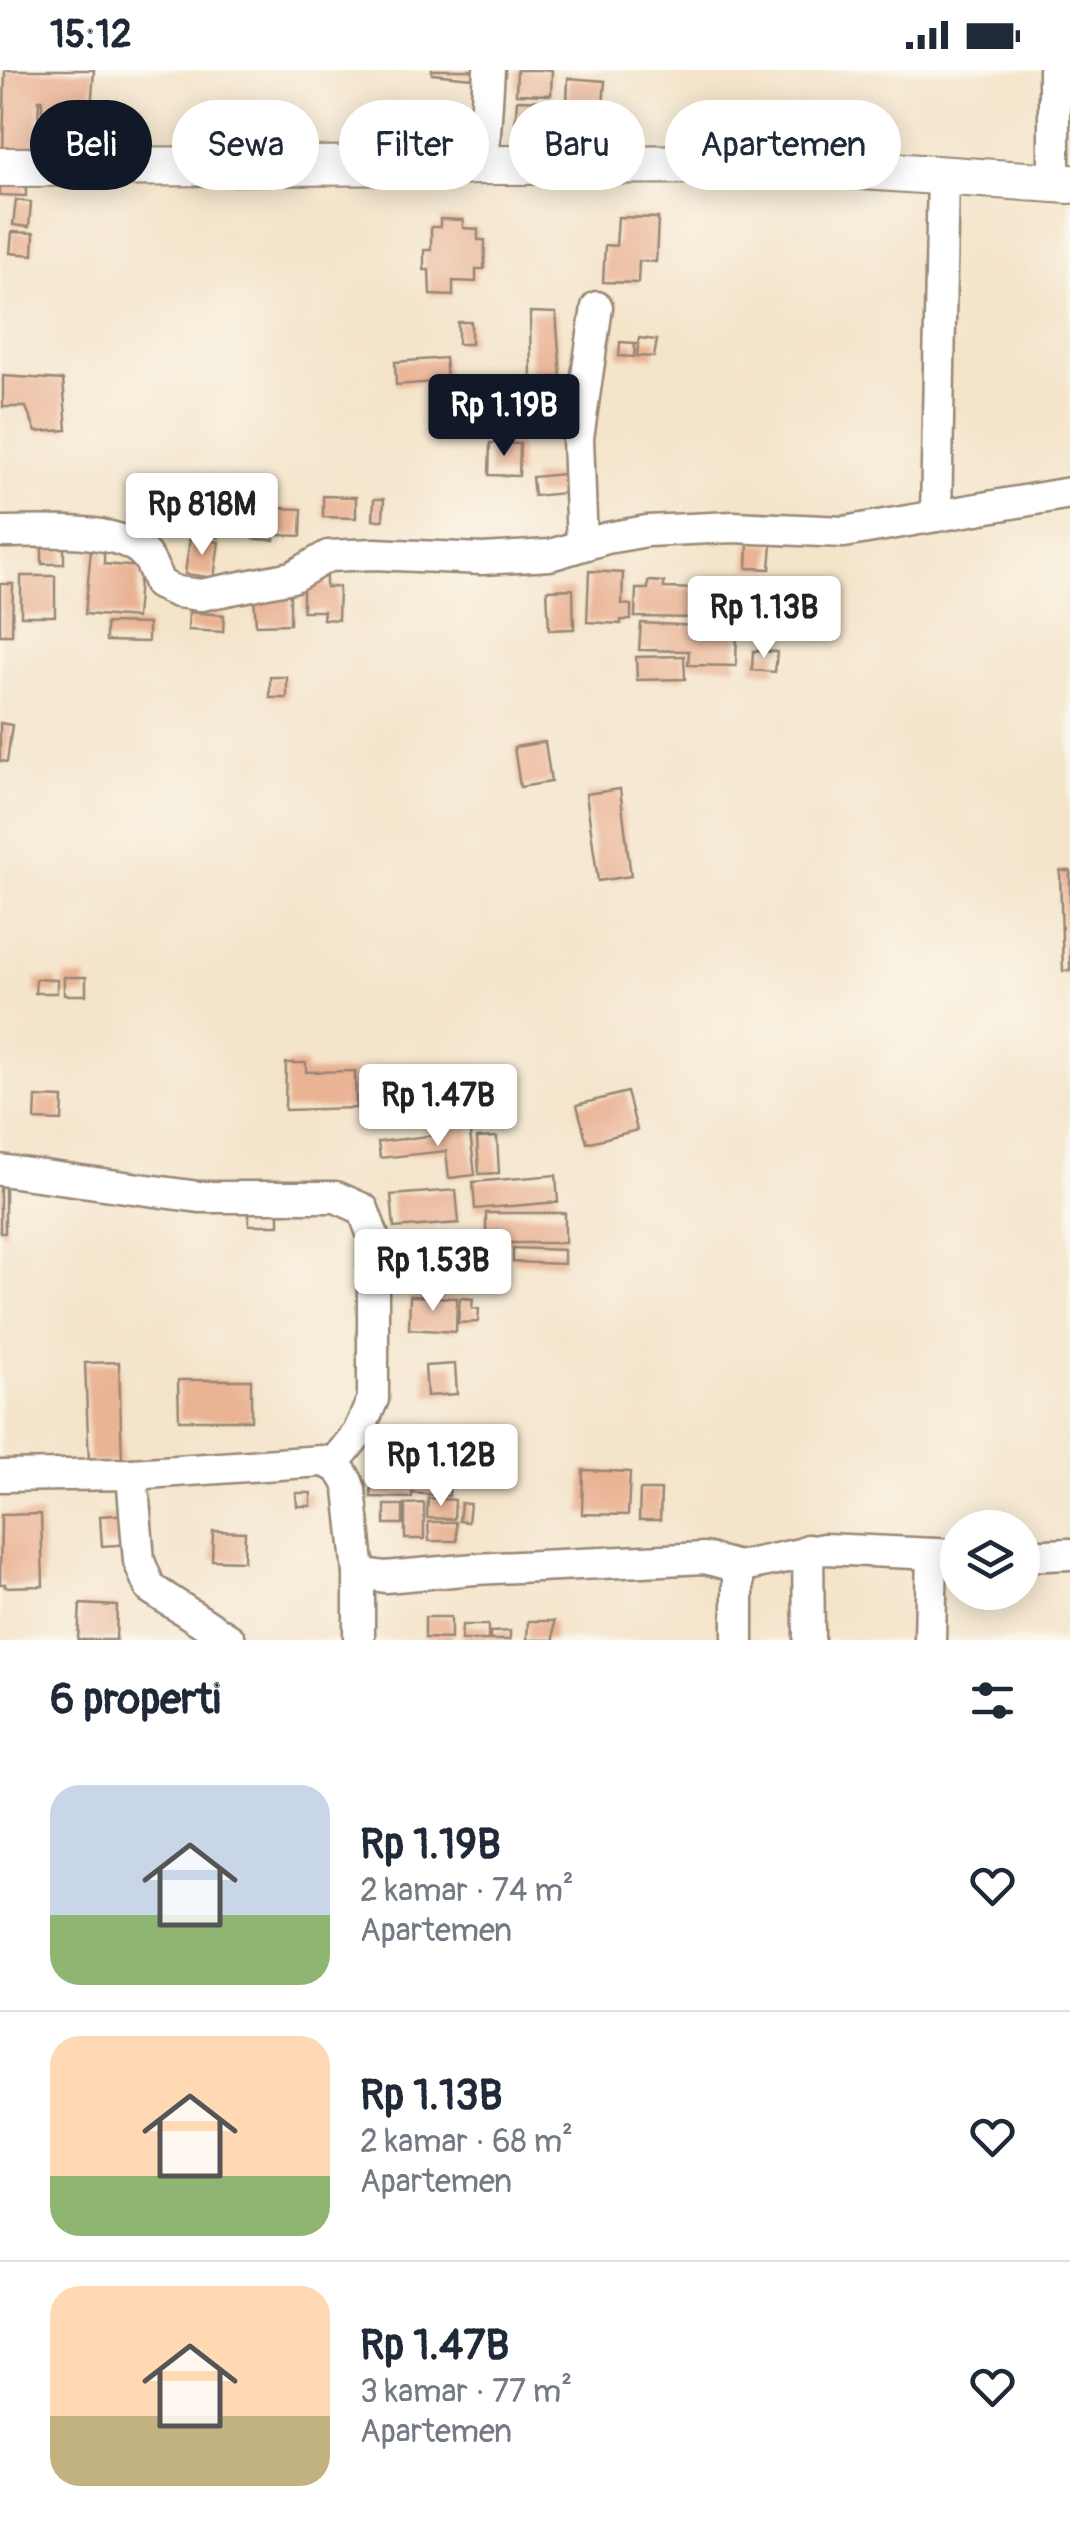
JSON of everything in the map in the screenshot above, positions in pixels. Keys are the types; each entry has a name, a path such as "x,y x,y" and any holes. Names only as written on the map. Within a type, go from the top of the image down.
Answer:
{"street":[{"path":"488,100 490,70"},
{"path":"489,165 772,164 1062,184 1054,70"},
{"path":"0,167 339,166"},
{"path":"936,516 943,174"},
{"path":"582,546 578,438 597,307"},
{"path":"0,532 115,537 146,556 160,584 177,592 201,595 292,577 328,556 375,554 482,560 550,555 647,531 733,527 844,532 1070,492"},
{"path":"0,1170 199,1197 336,1197 363,1209 373,1236 373,1399 358,1434 333,1464"},
{"path":"0,1476 132,1474 322,1461 333,1464 346,1476 350,1488 359,1573 359,1640"},
{"path":"132,1474 138,1562 150,1588 230,1640"},
{"path":"359,1573 385,1578 475,1569 704,1558 738,1567 808,1550 940,1554"},
{"path":"808,1550 809,1640"},
{"path":"1040,1555 1070,1554"},
{"path":"738,1567 738,1640"},
{"path":"930,1640 940,1583"}],"building":[{"path":"5,70 94,70 92,100 30,100 30,152 3,152"},
{"path":"432,70 473,70 473,78 432,74"},
{"path":"517,70 552,70 551,95 516,94"},
{"path":"568,78 605,81 603,100 567,100"},
{"path":"0,178 26,179 26,196 0,195"},
{"path":"16,200 31,202 29,227 13,225"},
{"path":"618,217 658,218 656,262 639,261 638,283 603,282 605,245 616,246"},
{"path":"440,219 463,220 463,228 478,229 478,240 485,240 484,269 476,269 476,282 453,281 453,296 430,295 429,270 424,270 424,250 431,250 431,227 440,227"},
{"path":"12,232 34,233 33,255 10,253"},
{"path":"530,312 556,313 561,377 531,379"},
{"path":"458,322 471,322 471,344 458,344"},
{"path":"639,338 657,340 654,357 637,356"},
{"path":"620,342 635,343 634,357 619,356"},
{"path":"445,358 447,381 396,385 395,362"},
{"path":"3,376 63,380 67,430 36,432 26,407 3,407"},
{"path":"490,443 520,444 519,476 489,475"},
{"path":"573,473 575,492 534,496 532,477"},
{"path":"323,496 356,497 356,518 323,517"},
{"path":"374,499 384,499 383,520 373,520"},
{"path":"254,503 275,503 274,540 253,539"},
{"path":"277,508 302,509 301,536 277,535"},
{"path":"194,516 221,520 218,537 192,533"},
{"path":"190,538 219,542 214,578 185,574"},
{"path":"42,542 64,542 64,564 42,564"},
{"path":"748,543 772,544 770,569 747,568"},
{"path":"91,549 104,550 104,564 140,567 136,618 85,614"},
{"path":"589,571 623,573 622,604 631,605 631,620 621,620 621,624 587,622"},
{"path":"303,573 326,573 326,587 339,587 338,620 323,619 324,611 303,611"},
{"path":"21,576 55,576 55,616 21,616"},
{"path":"718,578 744,579 744,589 776,590 775,618 707,615 709,587 718,587"},
{"path":"648,581 664,582 664,588 704,589 704,618 635,617 636,589 648,589"},
{"path":"0,584 13,584 12,635 0,635"},
{"path":"573,589 574,629 549,630 547,590"},
{"path":"290,594 290,624 256,625 254,595"},
{"path":"189,612 224,615 223,632 188,630"},
{"path":"106,623 148,624 148,642 106,641"},
{"path":"641,623 737,628 736,666 688,665 689,651 639,650"},
{"path":"753,651 777,652 775,672 752,670"},
{"path":"684,656 685,679 637,680 636,657"},
{"path":"270,677 287,677 287,698 270,698"},
{"path":"0,723 12,725 7,762 0,761"},
{"path":"545,742 551,782 520,787 514,747"},
{"path":"620,789 631,876 598,881 586,794"},
{"path":"1060,871 1070,871 1070,971 1063,971"},
{"path":"64,977 86,977 86,995 64,995"},
{"path":"36,979 57,980 57,993 35,993"},
{"path":"286,1063 306,1063 306,1072 355,1071 356,1108 285,1110"},
{"path":"627,1092 637,1130 587,1143 577,1105"},
{"path":"36,1097 63,1098 62,1121 35,1120"},
{"path":"469,1124 475,1175 449,1178 446,1151 380,1158 378,1142 445,1134 444,1127"},
{"path":"497,1137 499,1173 479,1174 477,1138"},
{"path":"556,1175 558,1202 475,1209 473,1182"},
{"path":"0,1186 5,1186 5,1233 0,1233"},
{"path":"456,1190 459,1223 394,1228 391,1195"},
{"path":"249,1201 279,1202 279,1225 249,1225"},
{"path":"486,1213 565,1213 565,1243 486,1243"},
{"path":"513,1248 564,1250 564,1264 513,1262"},
{"path":"433,1250 465,1251 465,1286 432,1285"},
{"path":"410,1296 457,1298 456,1332 409,1329"},
{"path":"460,1298 473,1299 472,1308 479,1309 478,1322 458,1323"},
{"path":"119,1362 122,1462 89,1463 85,1363"},
{"path":"455,1364 457,1394 427,1396 425,1366"},
{"path":"178,1380 251,1380 251,1420 179,1420"},
{"path":"427,1460 451,1461 449,1496 412,1493 412,1498 371,1497 372,1469 409,1470 409,1464 427,1464"},
{"path":"583,1470 630,1472 628,1515 582,1514"},
{"path":"640,1490 661,1490 660,1520 639,1520"},
{"path":"296,1493 311,1493 311,1506 297,1506"},
{"path":"428,1498 455,1500 454,1519 427,1518"},
{"path":"424,1503 424,1539 405,1539 405,1504"},
{"path":"461,1503 470,1504 468,1522 459,1521"},
{"path":"385,1505 403,1505 403,1524 385,1524"},
{"path":"41,1514 43,1586 5,1587 0,1584 1,1515"},
{"path":"130,1514 132,1544 102,1546 100,1516"},
{"path":"428,1522 456,1522 457,1541 429,1541"},
{"path":"213,1531 245,1532 244,1561 212,1560"},
{"path":"80,1604 117,1606 116,1640 78,1640"},
{"path":"425,1617 451,1617 451,1639 425,1638"},
{"path":"528,1621 554,1621 554,1640 527,1640"},
{"path":"462,1625 488,1625 488,1640 461,1640"},
{"path":"510,1631 510,1640 490,1640 490,1632"}]}
